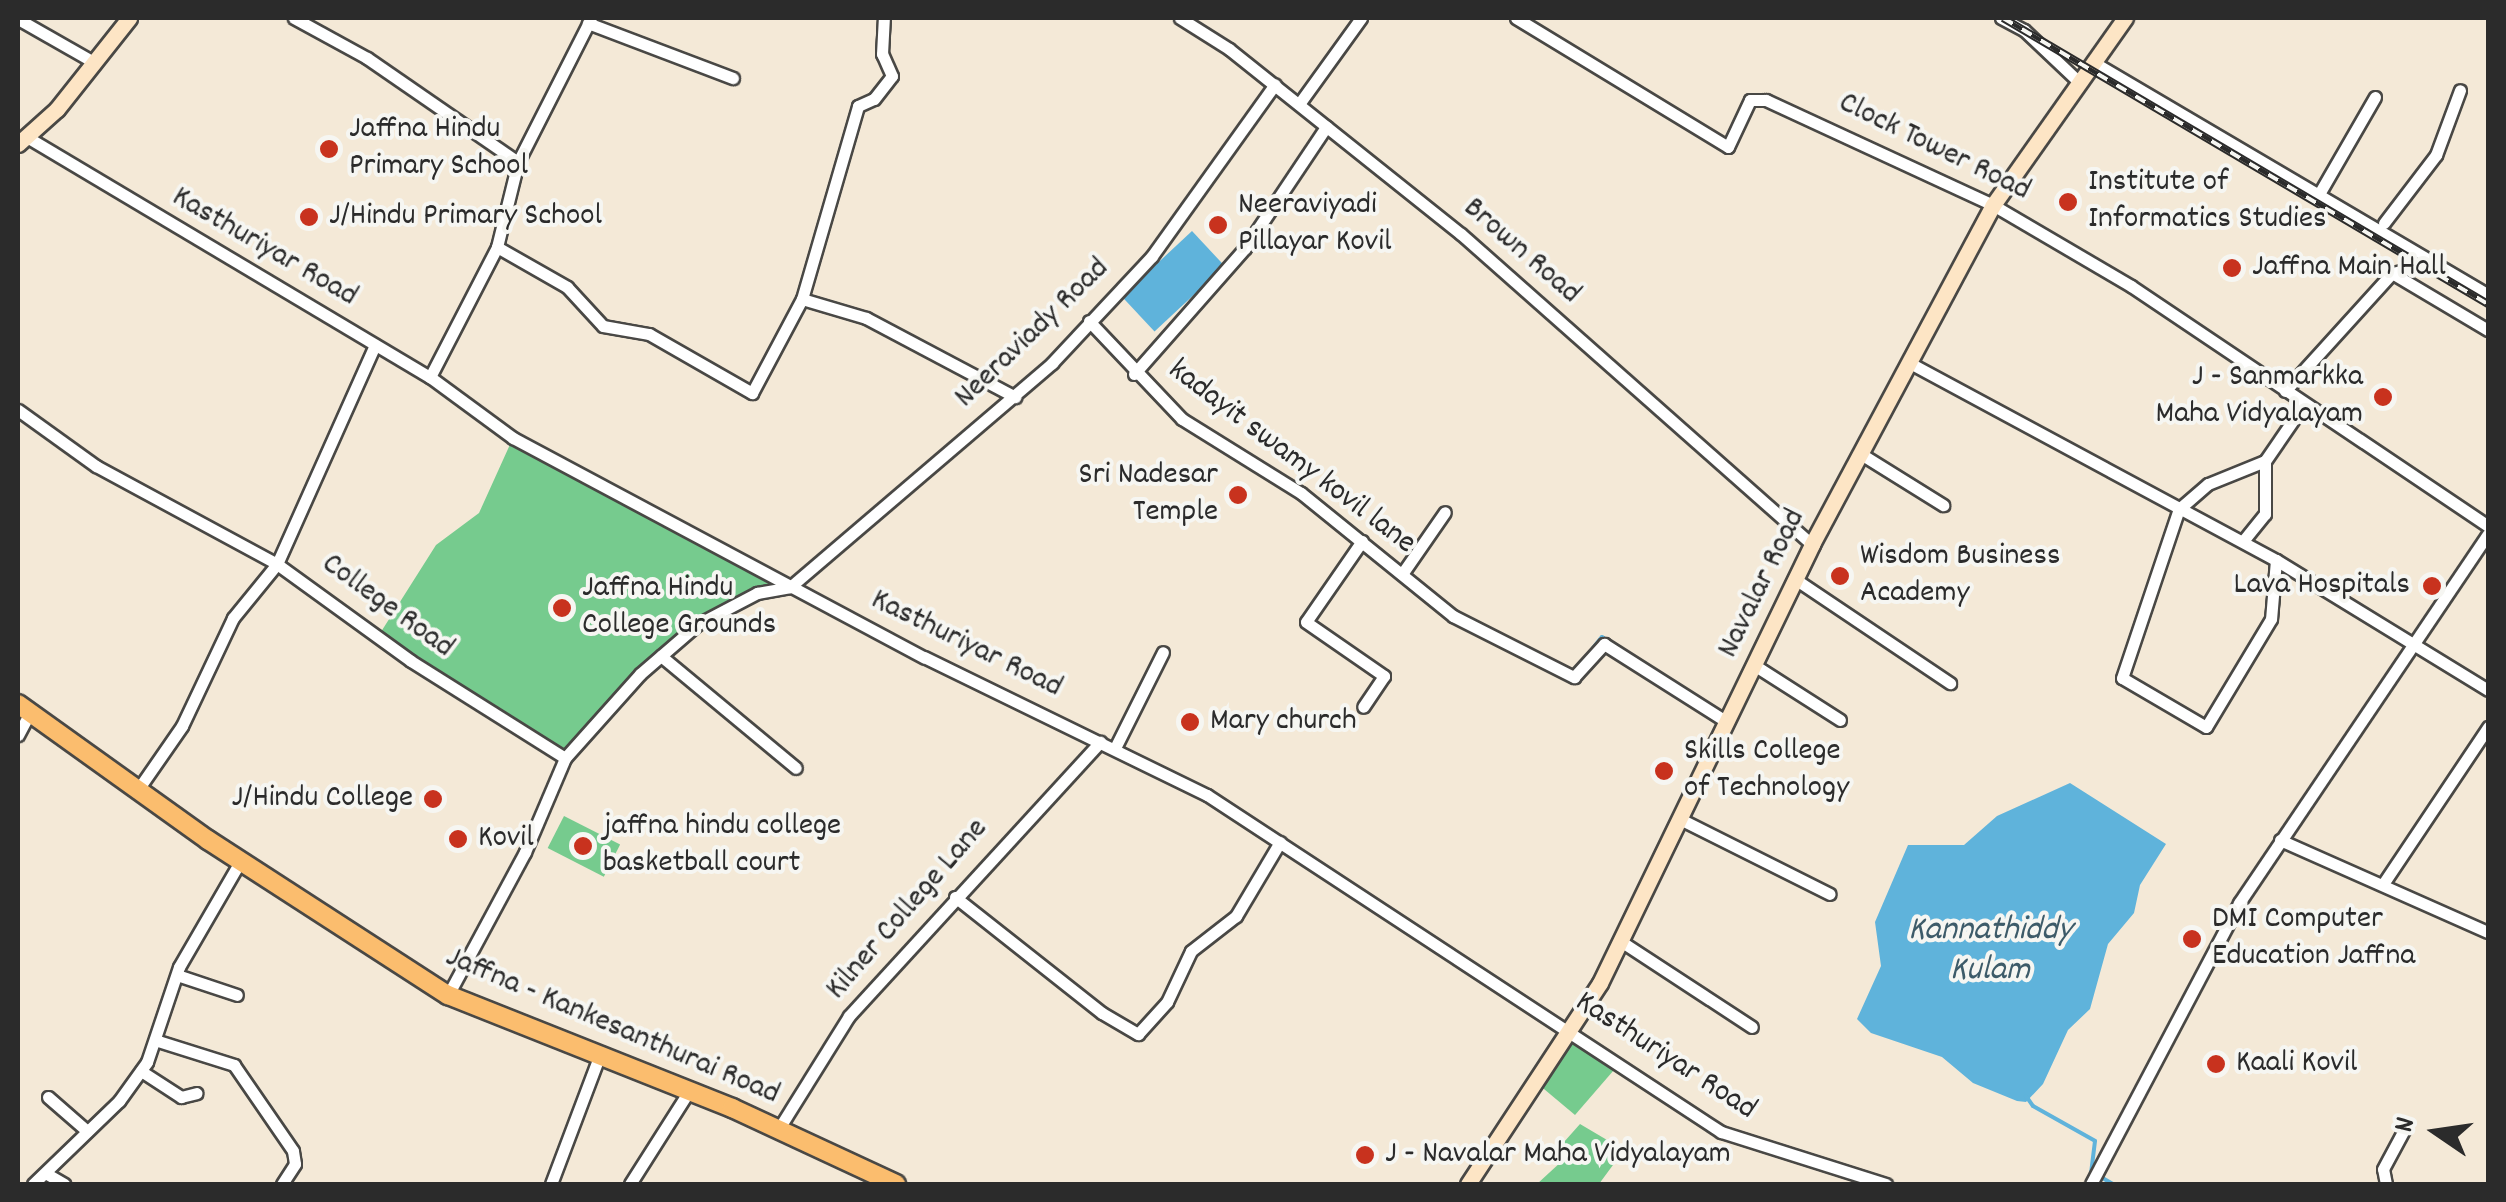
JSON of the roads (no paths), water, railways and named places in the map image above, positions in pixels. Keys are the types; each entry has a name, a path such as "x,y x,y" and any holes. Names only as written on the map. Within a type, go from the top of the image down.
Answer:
{"main road":[{"name":"Jaffna - Kankesanthurai Road","path":"24,708 240,860 448,996 689,1090 891,1183"}],"street":[{"path":"22,141 95,63 129,18"},
{"path":"294,18 367,58 518,162"},
{"path":"496,247 567,287 603,326 649,334 752,393 802,299 846,136 858,106 874,99 892,76 882,54 884,18"},
{"name":"Brown Road","path":"1180,18 1275,84 1541,303 1812,544"},
{"path":"1299,104 1361,18"},
{"name":"Clock Tower Road","path":"1516,18 1728,147 1750,100 1766,100 1993,205 2131,286 2488,526"},
{"path":"2000,18 2024,30 2079,82"},
{"name":"Navalar Road","path":"1468,1184 1574,1032 1682,820 1720,718 1754,665 1812,544 1993,205 2125,18"},
{"path":"18,19 95,63"},
{"path":"430,377 496,247 518,162 589,20 733,78"},
{"path":"2093,62 2488,295"},
{"name":"Neeraviady Road","path":"790,588 1014,397 1152,256 1275,84"},
{"path":"2384,223 2436,154 2460,90"},
{"path":"2319,194 2376,96"},
{"path":"1134,374 1245,248 1326,127"},
{"name":"Kasthuriyar Road","path":"22,141 430,377 513,438 790,588 1207,795 1730,1137 1886,1184"},
{"path":"2285,390 2392,274 2432,265"},
{"path":"2392,274 2488,330"},
{"path":"802,299 866,318 1014,397"},
{"name":"kadayit swamy kovil lane","path":"1089,321 1134,374 1194,428 1301,493 1453,616 1574,678 1604,644 1720,718"},
{"name":"College Road","path":"375,345 338,439 278,564 411,661 565,758"},
{"path":"1908,362 2243,541 2488,690"},
{"path":"2276,560 2271,619 2206,727 2122,678 2179,509 2208,484 2265,460 2304,404"},
{"path":"18,410 96,466 278,564 233,618 182,726 139,788"},
{"path":"1861,454 1943,505"},
{"path":"2243,541 2265,514 2265,460"},
{"path":"1402,574 1445,512"},
{"path":"2091,1184 2202,967 2280,840 2488,534"},
{"path":"1362,541 1306,622 1384,676 1362,707"},
{"path":"1795,579 1950,683"},
{"path":"448,996 525,852 565,758 661,656 698,624 757,594 790,588"},
{"path":"1115,748 1164,652"},
{"path":"661,656 796,768"},
{"path":"1754,665 1840,720"},
{"path":"18,734 24,708"},
{"path":"2383,884 2488,727"},
{"name":"Kilner College Lane","path":"778,1130 849,1016 1100,742"},
{"path":"1682,820 1830,894"},
{"path":"2280,840 2488,932"},
{"path":"955,897 1102,1013 1138,1034 1167,1002 1191,952 1236,916 1280,842"},
{"path":"33,1184 47,1174 141,1071 158,1042 176,975 240,860"},
{"path":"1622,942 1752,1027"},
{"path":"176,975 237,994"},
{"path":"158,1042 234,1065 284,1130 295,1164 282,1184"},
{"path":"551,1184 599,1057"},
{"path":"141,1071 181,1097 197,1093"},
{"path":"630,1184 689,1090"},
{"path":"48,1097 87,1131"},
{"path":"2386,1184 2383,1169 2405,1128"},
{"path":"1836,1184 1840,1170"},
{"path":"47,1174 64,1184"}],"water":[{"path":"1192,231 1225,266 1155,332 1122,296"},
{"name":"Kannathiddy Kulam","path":"2070,783 2166,844 2140,885 2134,913 2108,944 2090,1009 2068,1030 2043,1084 2026,1102 2017,1101 1973,1083 1942,1057 1871,1033 1857,1019 1881,966 1875,922 1908,845 1964,845 1997,816"}],"waterway":[{"path":"1593,648 1602,637 1607,640"},
{"path":"2026,1096 2033,1106 2095,1141 2091,1172"},
{"path":"2099,1176 2113,1184"}],"railway":[{"path":"2003,18 2488,304"}],"place":[{"name":"Jaffna Hindu Primary School","path":"329,149"},
{"name":"Institute of Informatics Studies","path":"2068,202"},
{"name":"J/Hindu Primary School","path":"309,217"},
{"name":"Neeraviyadi Pillayar Kovil","path":"1218,225"},
{"name":"Jaffna Main Hall","path":"2232,268"},
{"name":"J - Sanmarkka Maha Vidyalayam","path":"2383,397"},
{"name":"Sri Nadesar Temple","path":"1238,495"},
{"name":"Wisdom Business Academy","path":"1840,576"},
{"name":"Lava Hospitals","path":"2432,586"},
{"name":"Jaffna Hindu College Grounds","path":"562,608"},
{"name":"Mary church","path":"1190,722"},
{"name":"Skills College of Technology","path":"1664,771"},
{"name":"J/Hindu College","path":"433,799"},
{"name":"Kovil","path":"458,839"},
{"name":"jaffna hindu college basketball court","path":"583,846"},
{"name":"DMI Computer Education Jaffna","path":"2192,939"},
{"name":"Kaali Kovil","path":"2216,1064"},
{"name":"J - Navalar Maha Vidyalayam","path":"1365,1155"}]}
